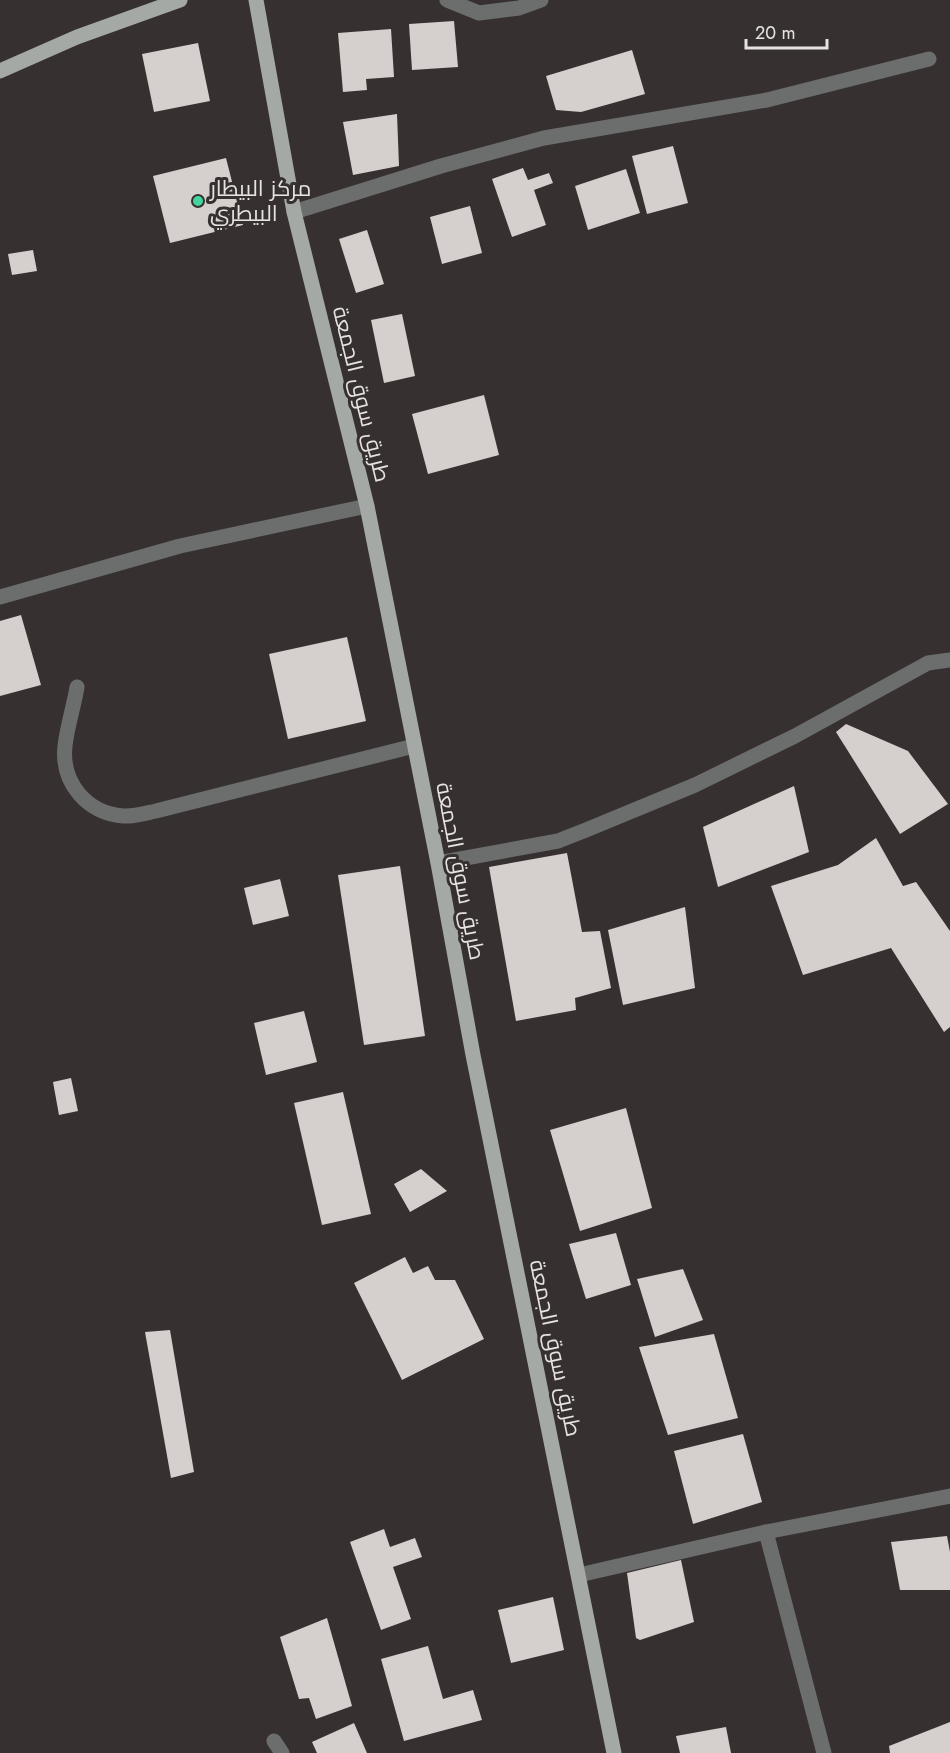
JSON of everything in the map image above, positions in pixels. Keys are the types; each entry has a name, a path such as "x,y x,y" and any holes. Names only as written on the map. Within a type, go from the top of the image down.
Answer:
{"main road":[{"path":"0,71 77,37 180,0"},
{"name":"طريق سوق الجمعة","path":"256,0 294,212 367,506 438,863 475,1066 614,1753"}],"street":[{"path":"447,0 478,13 519,8 541,0"},
{"path":"294,212 441,166 544,138 767,100 928,59"},
{"path":"0,597 180,546 367,506"},
{"path":"438,863 558,841 586,830 695,785 795,736 928,663 950,660"},
{"path":"78,687 65,748 68,775 82,800 101,811 124,816 156,811 414,746"},
{"path":"579,1575 766,1532 950,1496"},
{"path":"766,1532 824,1753"}],"building":[{"path":"454,21 458,67 412,70 409,24"},
{"path":"391,29 394,77 366,79 367,90 343,92 338,33"},
{"path":"198,43 210,101 154,112 142,54"},
{"path":"632,50 645,94 581,112 556,110 546,76"},
{"path":"397,114 399,166 353,175 343,122"},
{"path":"673,146 688,203 647,214 632,156"},
{"name":"مركز البيطار البيطري","path":"226,158 243,225 170,243 153,176"},
{"path":"523,168 528,180 549,173 553,183 534,190 546,225 512,237 492,179"},
{"path":"626,169 640,213 588,230 575,186"},
{"path":"470,206 482,253 442,264 430,217"},
{"path":"367,230 384,284 356,293 339,239"},
{"path":"33,250 37,271 12,275 8,254"},
{"path":"402,314 415,376 384,383 371,320"},
{"path":"484,395 499,455 428,474 412,414"},
{"path":"21,615 41,685 0,696 0,621"},
{"path":"347,637 366,721 288,739 269,654"},
{"path":"846,724 908,751 948,804 900,834 836,732"},
{"path":"794,786 809,852 718,887 703,827"},
{"path":"876,838 903,886 916,882 950,931 950,1027 944,1032 891,948 803,975 771,886 838,865"},
{"path":"567,853 582,932 600,931 611,988 575,998 576,1010 516,1021 489,867"},
{"path":"400,866 425,1036 364,1045 338,875"},
{"path":"280,879 289,916 253,925 244,888"},
{"path":"685,907 695,988 623,1005 608,930"},
{"path":"304,1011 317,1062 266,1075 254,1023"},
{"path":"71,1078 78,1111 59,1115 53,1082"},
{"path":"343,1092 371,1214 322,1225 294,1103"},
{"path":"626,1108 652,1208 580,1231 550,1130"},
{"path":"421,1169 447,1191 410,1212 394,1184"},
{"path":"616,1233 631,1285 586,1299 569,1244"},
{"path":"405,1257 413,1273 428,1266 435,1280 455,1280 484,1339 402,1380 354,1283"},
{"path":"683,1269 703,1320 655,1337 637,1279"},
{"path":"170,1330 194,1472 171,1478 145,1332"},
{"path":"714,1334 738,1418 668,1435 639,1347"},
{"path":"743,1434 762,1502 693,1524 674,1451"},
{"path":"384,1529 390,1547 415,1538 422,1557 393,1567 411,1619 381,1630 350,1542"},
{"path":"947,1536 950,1552 950,1590 900,1590 891,1542"},
{"path":"681,1560 694,1622 640,1640 636,1638 627,1573"},
{"path":"553,1597 564,1650 511,1663 498,1610"},
{"path":"327,1618 352,1706 316,1719 309,1698 299,1699 280,1637"},
{"path":"428,1646 443,1699 473,1690 482,1720 404,1741 381,1659"},
{"path":"950,1722 950,1753 890,1753 889,1746"},
{"path":"354,1723 367,1753 317,1753 312,1742"},
{"path":"726,1727 731,1753 680,1753 676,1736"}],"place":[{"name":"مركز البيطار البيطري","path":"198,201"}]}
